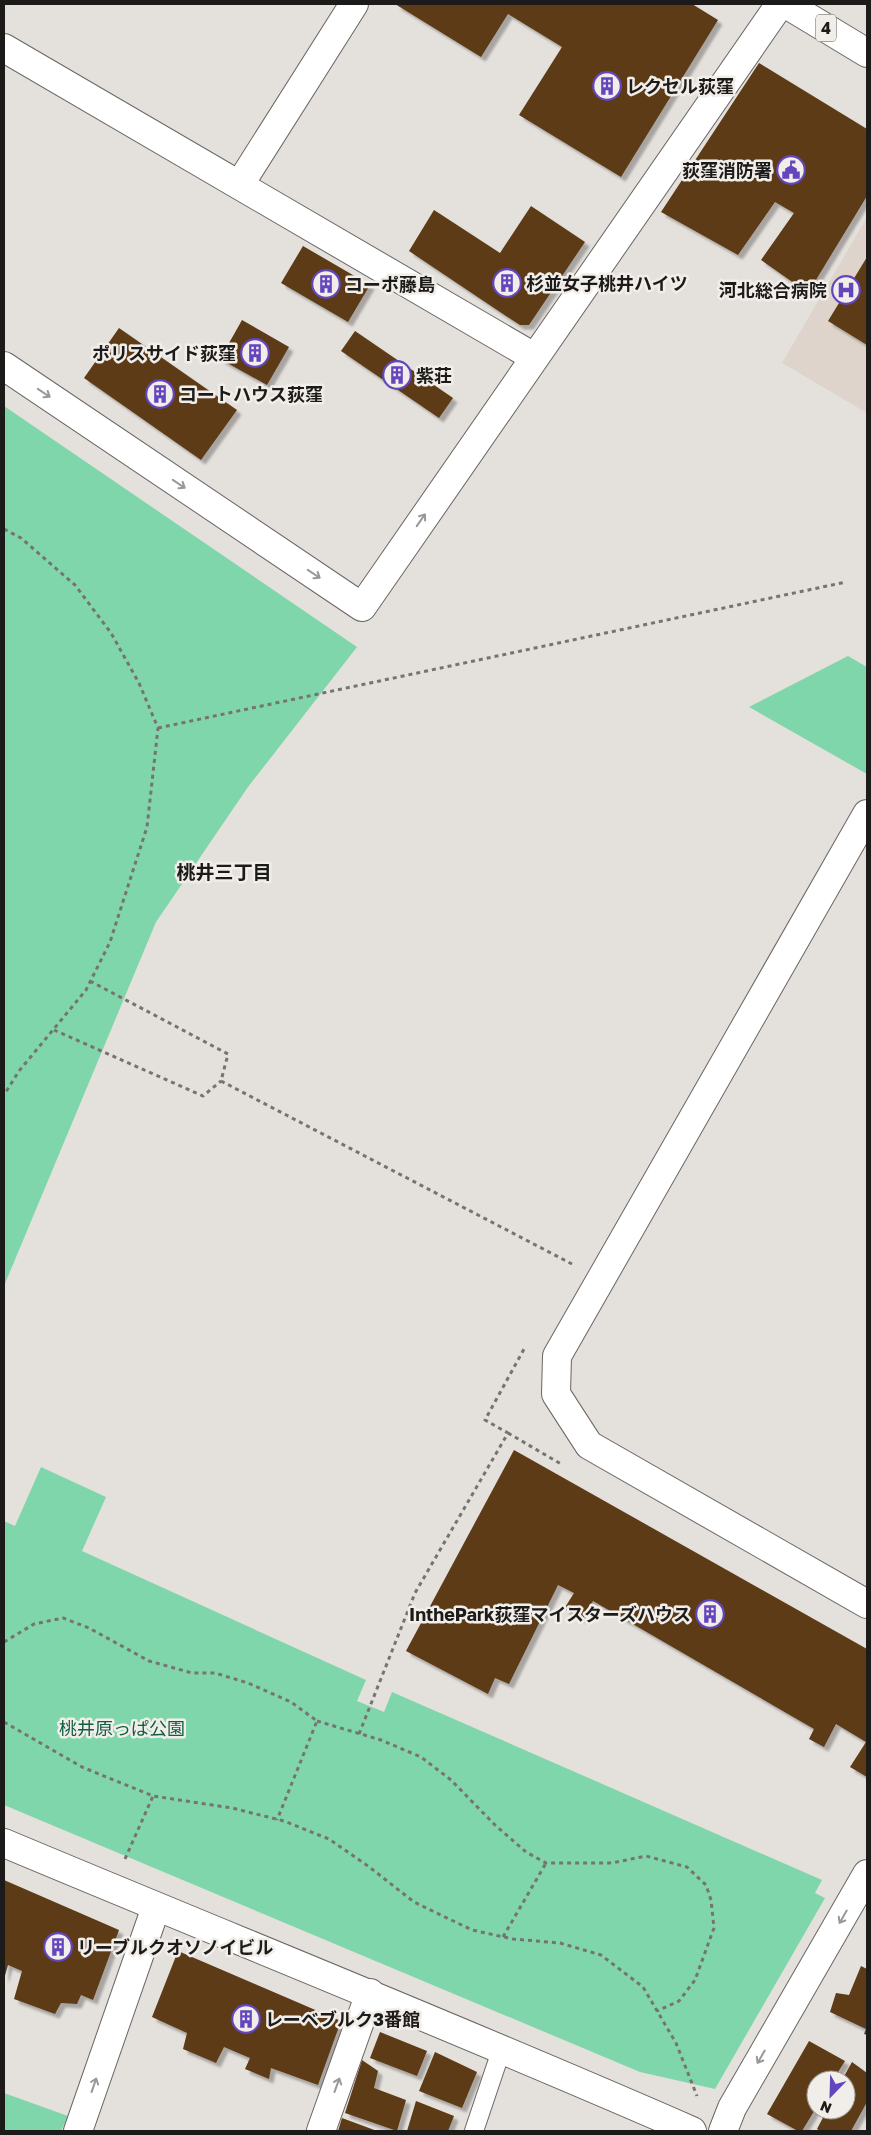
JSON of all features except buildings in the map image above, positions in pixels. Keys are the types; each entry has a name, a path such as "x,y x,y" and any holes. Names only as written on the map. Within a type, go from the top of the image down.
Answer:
{"street":[{"path":"240,184 354,4"},
{"path":"4,366 362,606 780,4"},
{"name":"4","path":"786,4 867,53"},
{"path":"4,48 534,357"},
{"path":"867,814 557,1356 556,1394 589,1445 867,1604"},
{"path":"4,1843 502,2048 692,2131"},
{"path":"723,2131 732,2108 867,1874"},
{"path":"78,2131 156,1907"},
{"path":"321,2131 370,1993"}],"lane":[{"path":"474,2131 502,2048"}],"path":[{"path":"4,529 22,538 75,585 111,633 138,683 158,728 147,827 110,942 90,981 54,1030 19,1071 4,1095"},
{"path":"158,728 846,582"},
{"path":"54,1030 203,1096 221,1081 228,1054 90,981"},
{"path":"221,1081 601,1279"},
{"path":"566,1272 570,1263"},
{"path":"359,1734 415,1593 508,1433 486,1420 528,1342"},
{"path":"4,1642 34,1624 63,1618 89,1628 149,1661 192,1673 214,1673 248,1683 291,1702 317,1721 421,1757 451,1780 495,1825 526,1852 546,1863 612,1863 646,1856 687,1867 706,1885 711,1900 714,1928 695,1980 679,2001 657,2011"},
{"path":"277,1820 317,1721"},
{"path":"4,1722 82,1767 153,1796 232,1808 277,1820 329,1839 368,1866 414,1902 472,1930 560,1943 601,1954 643,1987 676,2044 697,2097"},
{"path":"123,1864 153,1796"},
{"path":"503,1936 546,1863"}],"shaded area":[{"name":"河北総合病院","path":"867,217 867,413 782,363"}],"green space":[{"path":"4,406 357,647 248,787 156,922 4,1286"},
{"path":"848,656 867,667 867,774 749,707"},
{"name":"桃井原っぱ公園","path":"41,1467 106,1497 82,1551 366,1680 357,1701 384,1712 392,1692 822,1880 815,1893 825,1898 715,2089 640,2072 4,1805 4,1521 15,1526"},
{"path":"4,2093 68,2116 61,2131 4,2131"}],"place":[{"name":"レクセル荻窪","path":"607,86"},
{"name":"荻窪消防署","path":"791,170"},
{"name":"杉並女子桃井ハイツ","path":"507,283"},
{"name":"コーポ藤島","path":"326,284"},
{"name":"河北総合病院","path":"846,290"},
{"name":"ポリスサイド荻窪","path":"255,353"},
{"name":"紫荘","path":"397,375"},
{"name":"コートハウス荻窪","path":"160,394"},
{"name":"InthePark荻窪マイスターズハウス","path":"710,1614"},
{"name":"リーブルクオソノイビル","path":"58,1947"},
{"name":"レーベブルク3番館","path":"246,2019"}],"district":[{"name":"桃井三丁目","path":"224,871"}]}
